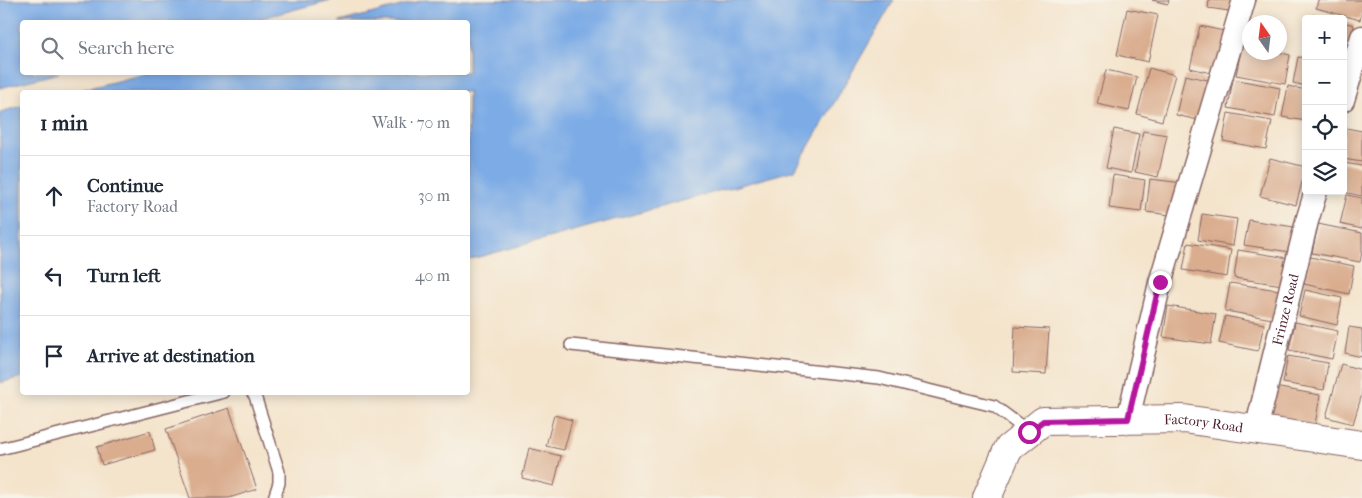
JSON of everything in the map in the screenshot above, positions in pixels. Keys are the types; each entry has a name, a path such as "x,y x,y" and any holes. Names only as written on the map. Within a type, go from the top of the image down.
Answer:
{"street":[{"path":"1128,419 1160,282 1244,0"},
{"path":"1347,87 1362,37"},
{"name":"Frinze Road","path":"1256,430 1315,195"},
{"name":"Factory Road","path":"1036,427 1128,419 1184,419 1362,445"},
{"path":"987,498 1008,448 1036,427"}],"lane":[{"path":"571,345 879,378 994,406 1036,427"},
{"path":"0,450 212,395"},
{"path":"254,395 279,472 279,483 274,498"}],"water":[{"path":"0,0 331,0 255,20 20,20 20,75 51,75 0,88"},
{"path":"424,0 894,0 795,170 470,259 470,90 81,90 141,75 470,75 470,20 347,20"},
{"path":"20,107 20,378 0,383 0,112"}],"building":[{"path":"1152,0 1169,0 1168,4"},
{"path":"1209,0 1238,0 1236,12 1208,8"},
{"path":"1318,0 1362,0 1360,20 1316,8"},
{"path":"1127,9 1158,15 1148,62 1117,55"},
{"path":"1347,23 1354,25 1347,53"},
{"path":"1200,26 1229,32 1219,75 1190,68"},
{"path":"1242,46 1242,60 1287,60 1287,54 1290,55 1285,84 1236,75"},
{"path":"1298,57 1302,58 1302,85 1293,83"},
{"path":"1149,68 1175,75 1162,121 1137,114"},
{"path":"1106,70 1137,77 1129,111 1097,104"},
{"path":"1185,75 1212,81 1202,121 1176,115"},
{"path":"1233,79 1280,88 1275,117 1228,108"},
{"path":"1288,86 1302,89 1302,120 1282,117"},
{"path":"1228,113 1272,121 1266,149 1223,141"},
{"path":"1347,128 1362,131 1362,162 1347,160"},
{"path":"1114,129 1139,134 1131,173 1106,168"},
{"path":"1143,131 1167,135 1158,177 1135,172"},
{"path":"1270,158 1302,166 1302,182 1296,205 1260,196"},
{"path":"1347,164 1362,166 1362,196 1347,193"},
{"path":"1113,175 1145,180 1141,212 1109,208"},
{"path":"1150,179 1183,183 1178,216 1146,212"},
{"path":"1347,195 1362,198 1362,229 1340,224"},
{"path":"1202,214 1237,219 1233,246 1198,240"},
{"path":"1249,220 1294,227 1290,252 1244,245"},
{"path":"1318,224 1362,233 1360,262 1312,253"},
{"path":"1188,243 1231,250 1227,277 1183,270"},
{"path":"1238,250 1288,258 1283,285 1234,278"},
{"path":"1310,257 1354,266 1349,294 1304,284"},
{"path":"1230,283 1278,290 1273,319 1225,311"},
{"path":"1305,290 1342,298 1337,325 1299,316"},
{"path":"1168,306 1216,314 1211,344 1163,337"},
{"path":"1225,316 1264,324 1258,351 1219,343"},
{"path":"1295,322 1338,331 1332,359 1289,350"},
{"path":"1015,327 1049,329 1046,374 1013,372"},
{"path":"1349,327 1362,329 1362,357 1345,353"},
{"path":"1288,356 1328,363 1324,390 1283,383"},
{"path":"1341,364 1362,370 1362,394 1353,424 1326,417"},
{"path":"1274,387 1320,395 1315,425 1269,417"},
{"path":"229,408 257,489 229,498 190,498 166,429"},
{"path":"554,415 572,420 564,450 546,446"},
{"path":"150,431 155,450 102,465 97,447"},
{"path":"529,448 561,456 554,486 522,478"}],"route":[{"path":"1029,432 1043,421 1128,419 1160,282"}]}
